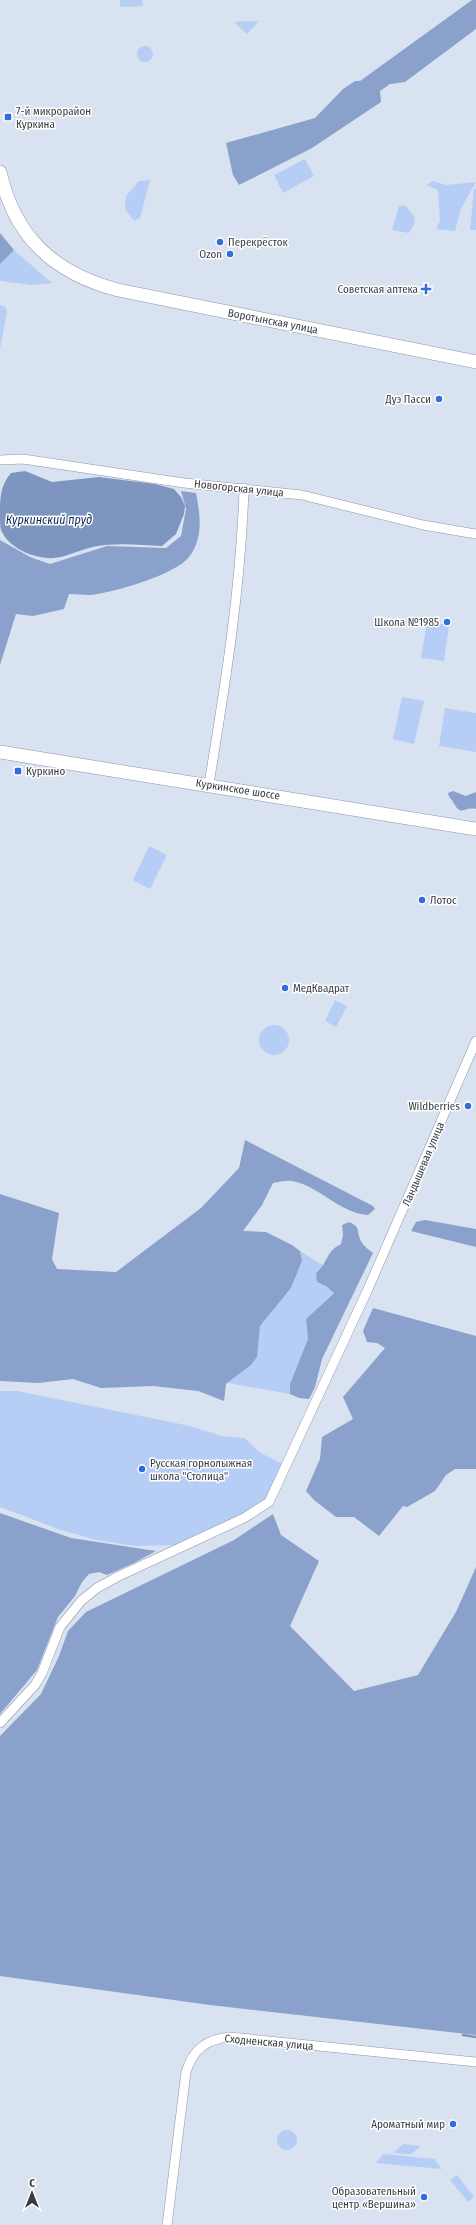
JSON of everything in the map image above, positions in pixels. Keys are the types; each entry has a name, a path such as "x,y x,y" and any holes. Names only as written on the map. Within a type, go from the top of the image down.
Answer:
{"street":[{"name":"Воротынская улица","path":"0,172 5,194 25,232 40,249 73,273 86,280 118,290 476,362"},
{"name":"Новогорская улица","path":"0,460 23,459 184,483 302,495 423,525 476,534"},
{"path":"209,784 230,653 243,525 244,488"},
{"name":"Куркинское шоссе","path":"0,752 209,784 476,829"},
{"name":"Ландышевая улица","path":"0,1723 35,1685 42,1673 60,1627 81,1601 97,1588 119,1576 244,1518 269,1502 286,1470 398,1222 476,1041"},
{"name":"Сходненская улица","path":"167,2225 186,2072 190,2058 198,2049 209,2041 216,2038 230,2037 476,2062"}],"shaded area":[{"path":"120,0 142,0 143,6 120,7"},
{"path":"472,0 476,0 476,29 405,82 390,84 380,91 381,102 312,148 239,185 233,175 226,143 315,118 343,89 355,81 360,81"},
{"path":"259,21 247,34 234,22"},
{"path":"145,46 151,48 153,54 151,60 145,62 139,60 137,54 139,48"},
{"path":"305,159 314,176 283,193 274,175"},
{"path":"150,180 140,218 134,221 125,209 126,196 139,181"},
{"path":"433,181 446,185 476,182 461,209 455,231 436,229 440,221 438,190 426,185"},
{"path":"474,189 476,189 476,230 470,230"},
{"path":"399,206 406,206 415,217 414,224 409,233 392,230"},
{"path":"0,233 14,250 0,264"},
{"path":"14,250 52,283 32,285 0,281 0,264"},
{"path":"0,305 5,307 7,311 0,349"},
{"path":"181,491 196,493 200,526 194,550 182,564 142,582 113,591 90,595 69,594 64,609 33,616 16,614 0,665 0,540 30,557 50,564 107,546 166,548 181,536 186,509"},
{"path":"427,622 449,625 444,661 421,658"},
{"path":"402,697 424,701 414,744 393,739"},
{"path":"445,708 476,713 476,752 439,746"},
{"path":"453,791 466,796 476,792 476,809 472,808 461,810 456,807 448,795 448,793"},
{"path":"149,846 167,855 150,889 133,880"},
{"path":"335,1000 347,1006 336,1027 325,1021"},
{"path":"274,1025 285,1029 289,1040 285,1051 274,1055 263,1051 259,1040 263,1029"},
{"path":"245,1140 373,1206 375,1209 368,1215 358,1213 348,1210 312,1188 302,1184 292,1181 273,1183 262,1205 243,1231 266,1232 292,1245 300,1251 302,1261 291,1288 260,1326 257,1357 251,1365 226,1384 224,1401 198,1391 153,1386 101,1388 73,1379 38,1383 0,1381 0,1194 59,1213 52,1259 57,1269 116,1272 201,1208 239,1168"},
{"path":"425,1220 476,1229 476,1247 411,1231 416,1222"},
{"path":"349,1222 356,1226 362,1243 373,1253 322,1359 315,1387 309,1399 299,1398 290,1394 290,1384 308,1339 306,1319 334,1293 326,1286 317,1282 316,1273 332,1250 341,1244 343,1235 342,1225"},
{"path":"300,1251 324,1266 316,1273 334,1292 306,1319 308,1339 290,1384 290,1394 228,1383 251,1365 257,1357 260,1326 291,1288 302,1261"},
{"path":"373,1308 476,1336 476,1469 455,1469 446,1475 435,1491 407,1507 403,1506 379,1536 354,1517 336,1517 314,1500 306,1491 320,1459 322,1437 353,1419 343,1397 385,1348 377,1343 367,1342 363,1331"},
{"name":"Русская горнолыжная школа \"Столица\"","path":"0,1391 17,1391 190,1426 222,1436 245,1438 259,1452 285,1465 266,1498 256,1507 181,1545 135,1546 96,1540 58,1529 0,1507"},
{"path":"0,1513 71,1538 156,1551 107,1575 99,1572 89,1574 82,1582 75,1596 58,1617 37,1670 0,1714"},
{"path":"273,1514 281,1535 319,1561 290,1626 354,1691 418,1675 456,1612 476,1567 476,2035 210,2005 0,1976 0,1736 41,1694 59,1656 68,1631 86,1612 234,1540"},
{"path":"283,2130 291,2130 297,2136 297,2144 291,2150 283,2150 277,2144 277,2136"},
{"path":"403,2144 421,2146 411,2154 393,2153"},
{"path":"384,2154 434,2159 442,2169 375,2163"},
{"path":"457,2175 474,2197 468,2202 450,2180"}],"water":[{"name":"Куркинский пруд","path":"25,471 52,482 99,477 155,484 174,489 181,497 185,506 184,514 176,534 162,546 112,544 93,547 61,557 44,558 35,556 18,549 5,537 0,527 1,498 7,478 11,473"}],"waterway":[{"path":"463,2035 476,2037"}],"place":[{"name":"7-й микрорайон Куркина","path":"8,117"},
{"name":"Перекрёсток","path":"220,242"},
{"name":"Ozon","path":"230,254"},
{"name":"Советская аптека","path":"426,289"},
{"name":"Дуэ Пасси","path":"439,399"},
{"name":"Школа №1985","path":"447,622"},
{"name":"Куркино","path":"18,771"},
{"name":"Лотос","path":"422,900"},
{"name":"МедКвадрат","path":"285,988"},
{"name":"Wildberries","path":"468,1106"},
{"name":"Русская горнолыжная школа \"Столица\"","path":"142,1469"},
{"name":"Ароматный мир","path":"453,2124"},
{"name":"Образовательный центр «Вершина»","path":"424,2197"}]}
